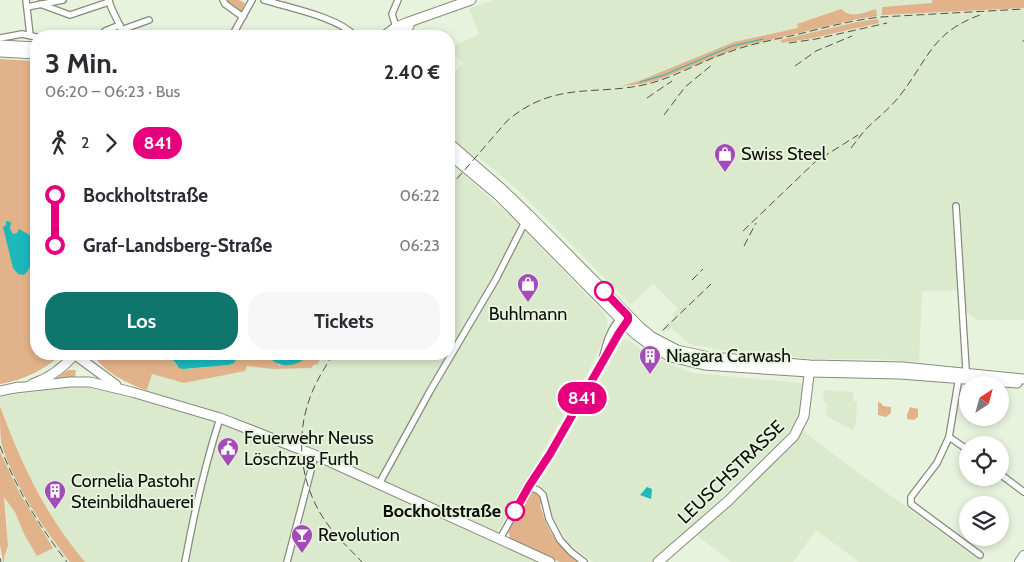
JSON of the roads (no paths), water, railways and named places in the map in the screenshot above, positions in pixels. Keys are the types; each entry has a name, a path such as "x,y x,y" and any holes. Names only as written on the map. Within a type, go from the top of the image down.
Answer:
{"main road":[{"path":"1020,562 1024,556"}],"street":[{"path":"0,38 30,35 26,3 40,4 63,0"},
{"path":"223,0 225,4 243,17"},
{"path":"264,0 335,22 348,30"},
{"path":"396,30 392,14 398,0"},
{"path":"400,30 427,16 471,0"},
{"path":"40,4 70,15 106,1 121,30 149,20"},
{"path":"235,30 249,1"},
{"path":"0,45 30,47"},
{"path":"0,52 30,54"},
{"path":"455,148 498,185 527,218 653,347 681,360 704,365 962,376 966,362 960,300 956,206"},
{"path":"455,159 527,218"},
{"path":"455,349 496,279 527,218"},
{"path":"500,539 625,320"},
{"path":"0,391 40,381 50,376 69,360"},
{"path":"82,360 113,384 132,392"},
{"path":"380,484 449,360"},
{"name":"LEUSCHSTRASSE","path":"658,562 744,486 794,436 804,416 810,369"},
{"path":"1009,378 1024,379"},
{"path":"959,381 949,437 937,462 911,497 911,504 980,555"},
{"path":"1009,381 1024,383"},
{"path":"15,388 78,382 102,385 220,418 315,455 550,562"},
{"path":"185,562 194,513 220,418"},
{"path":"949,437 959,444"},
{"path":"287,562 315,455"},
{"path":"1009,481 1024,492"},
{"path":"529,486 543,495 549,520 557,536 568,549 584,562"}],"water":[{"path":"6,221 11,222 10,229 13,234 17,233 19,229 30,236 30,266 24,275 18,274 13,268 3,227 6,225"},
{"path":"170,360 236,360 229,365 184,369 179,368 174,361"},
{"path":"273,360 302,360 289,365 277,363"},
{"path":"647,487 652,489 651,499 640,495"}],"waterway":[{"path":"640,82 664,75 732,46 763,39"}],"railway":[{"path":"455,181 507,121 526,107 544,99 581,91 618,89 658,81 720,55 745,47 859,20 881,17 1024,9"},
{"path":"851,148 865,130 898,98 940,39 963,22 980,15"},
{"path":"789,43 887,23"},
{"path":"795,66 816,51 852,36"},
{"path":"664,115 685,87 713,64"},
{"path":"647,98 672,81"},
{"path":"743,231 815,162 858,135"},
{"path":"744,246 756,223"},
{"path":"692,280 703,269"},
{"path":"663,330 711,284"},
{"path":"329,360 315,386 307,406 303,423 302,458 305,475 317,507 334,533 362,562"},
{"path":"0,446 13,477 29,506 67,562"},
{"path":"0,558 1,562"}],"place":[{"name":"Swiss Steel","path":"725,173"},
{"name":"Buhlmann","path":"528,303"},
{"name":"Niagara Carwash","path":"650,375"},
{"name":"Feuerwehr Neuss Löschzug Furth","path":"228,467"},
{"name":"Cornelia Pastohr Steinbildhauerei","path":"55,510"},
{"name":"Bockholtstraße","path":"515,511"},
{"name":"Revolution","path":"302,554"}]}
